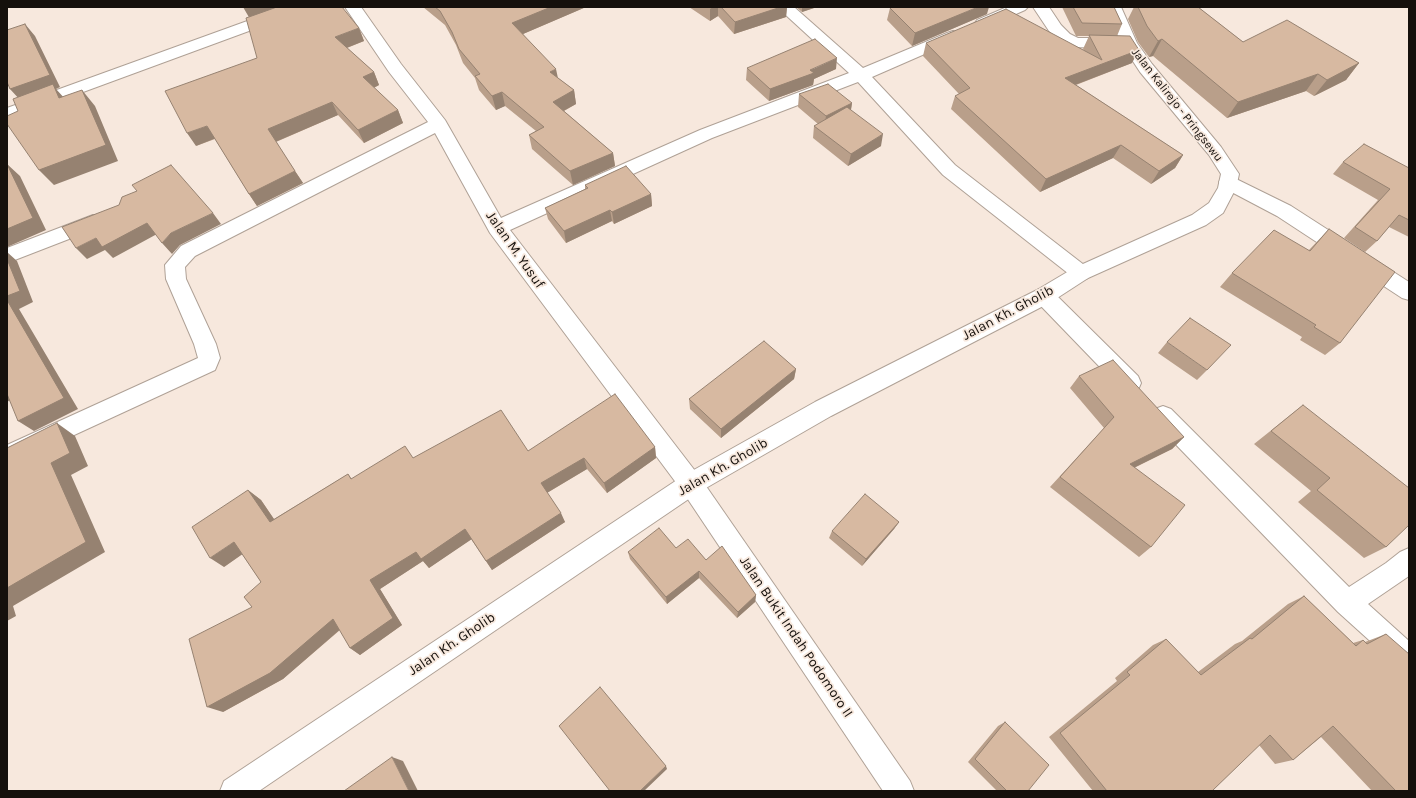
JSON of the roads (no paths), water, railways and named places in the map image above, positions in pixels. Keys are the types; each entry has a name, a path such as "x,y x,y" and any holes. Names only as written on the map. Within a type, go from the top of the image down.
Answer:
{"street":[{"path":"7,114 301,7"},
{"name":"Jalan M. Yusuf","path":"353,7 395,68 439,124 497,228 691,484"},
{"path":"784,7 861,75 949,170 1081,273"},
{"path":"497,228 706,134 861,75 1020,7"},
{"path":"1041,7 1060,33 1075,43 1129,43"},
{"name":"Jalan Kalirejo - Pringsewu","path":"1113,7 1129,43 1146,68 1215,151 1230,174 1228,182"},
{"path":"7,456 206,364 209,358 205,344 176,279 175,265 188,251 439,124"},
{"path":"1228,182 1284,211 1409,292"},
{"name":"Jalan Kh. Gholib","path":"234,791 691,484 823,410 1044,296 1081,273 1199,220 1216,208 1228,188 1228,182"},
{"path":"7,256 108,216"},
{"path":"1044,296 1347,603 1409,659"},
{"name":"Jalan Bukit Indah Podomoro II","path":"691,484 900,791"},
{"path":"1347,603 1402,566"}]}
